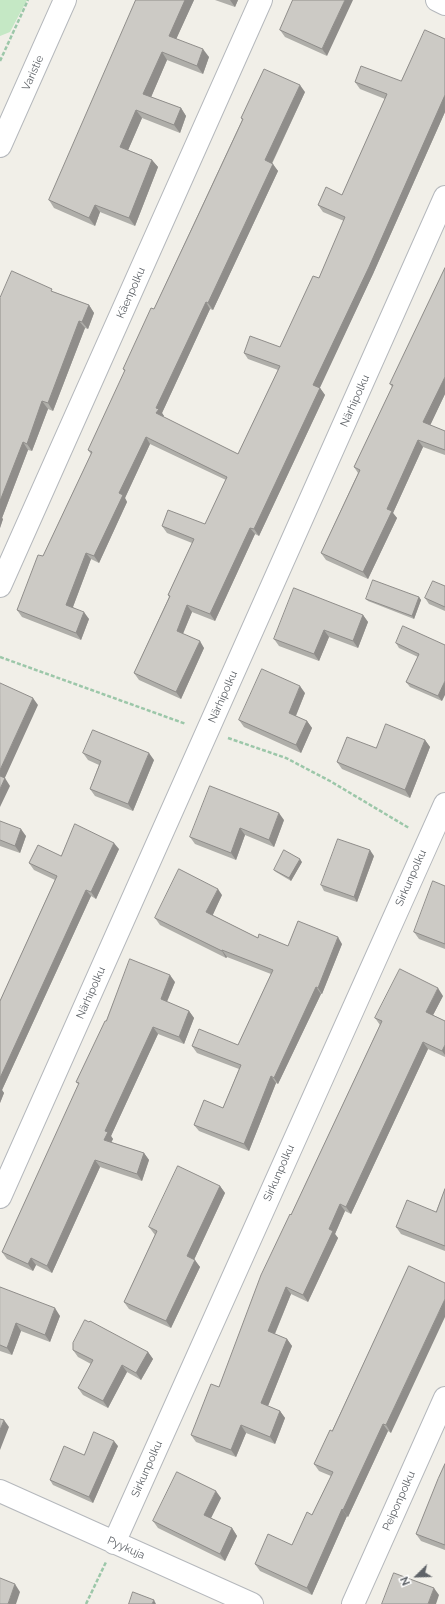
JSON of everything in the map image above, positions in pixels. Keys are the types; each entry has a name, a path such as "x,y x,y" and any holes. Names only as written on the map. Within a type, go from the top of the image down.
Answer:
{"street":[{"name":"Varistie","path":"0,146 65,0"},
{"name":"Käenpolku","path":"0,586 261,0"},
{"path":"437,0 445,4"},
{"name":"Närhipolku","path":"0,1197 445,197"},
{"name":"Sirkunpolku","path":"111,1551 445,804"},
{"name":"Peiponpolku","path":"353,1604 445,1398"},
{"name":"Pyykuja","path":"0,1491 111,1551 252,1604"}],"path":[{"path":"0,61 28,0"},
{"path":"86,1604 111,1551"}],"green space":[{"path":"0,0 27,0 10,32 0,36"}],"building":[{"path":"136,0 185,0 169,36 203,49 197,66 162,52 143,94 181,108 174,125 136,110 120,147 152,160 129,218 95,205 89,218 49,200"},
{"path":"293,0 345,0 322,49 280,30"},
{"path":"425,30 445,39 445,95 369,267 313,385 320,388 254,529 250,528 210,614 187,605 177,631 200,641 176,692 134,673 170,596 168,595 194,539 162,526 168,510 205,524 227,477 146,437 119,493 123,495 94,556 86,553 66,605 84,612 76,633 17,610 38,555 43,556 92,452 88,450 125,370 123,369 151,308 154,309 195,222 243,119 241,118 264,69 300,85 265,160 273,164 208,303 206,302 156,408 159,409 156,413 238,454 280,366 244,353 250,336 280,347 313,276 319,278 345,217 318,205 326,187 342,195 387,94 355,82 361,66 401,81"},
{"path":"445,268 445,377 423,422 445,431 445,450 418,440 387,509 392,511 363,572 321,553 360,470 354,467 393,385 390,384"},
{"path":"12,271 52,289 51,291 89,305 82,322 79,321 48,403 42,401 27,444 23,442 0,501 0,298"},
{"path":"373,580 419,597 412,616 366,599"},
{"path":"433,581 445,586 445,607 425,598"},
{"path":"294,588 363,615 353,641 324,630 314,654 274,639"},
{"path":"403,626 445,645 445,681 438,696 406,682 419,654 396,643"},
{"path":"262,669 300,686 289,713 307,721 296,745 239,720"},
{"path":"0,683 33,698 0,770"},
{"path":"386,724 425,740 405,790 337,762 347,737 376,748"},
{"path":"93,730 149,753 128,804 90,789 101,761 83,753"},
{"path":"0,776 5,778 0,789"},
{"path":"210,786 279,813 269,840 240,828 231,853 190,837"},
{"path":"0,821 21,829 15,846 0,840"},
{"path":"75,824 114,843 91,892 86,890 0,1078 0,1001 57,876 29,863 38,845 61,856"},
{"path":"338,839 370,850 354,897 321,885"},
{"path":"284,850 300,859 289,878 274,870"},
{"path":"179,869 218,889 206,912 258,938 259,934 288,946 298,921 338,937 318,988 316,987 274,1078 271,1076 244,1144 194,1125 204,1100 223,1108 241,1065 192,1046 199,1029 238,1045 273,970 222,951 155,918"},
{"path":"433,881 445,886 445,944 414,932"},
{"path":"130,959 170,975 161,999 189,1011 179,1037 153,1027 105,1131 108,1132 104,1140 144,1153 137,1174 95,1160 47,1266 31,1258 28,1264 2,1252 79,1083 76,1082 106,1021"},
{"path":"400,969 438,988 426,1012 445,1021 445,1045 442,1051 423,1042 346,1207 340,1204 329,1229 333,1231 303,1295 286,1287 268,1331 287,1339 261,1403 280,1411 270,1437 241,1425 231,1450 191,1435 211,1384 219,1387 261,1275 290,1214 291,1215 382,1021 375,1018"},
{"path":"178,1166 220,1186 187,1256 195,1260 166,1321 124,1302 157,1231 149,1227"},
{"path":"445,1189 445,1246 396,1227 407,1200 436,1212"},
{"path":"409,1266 445,1283 445,1299 386,1425 383,1424 343,1510 342,1509 307,1588 255,1564 268,1534 292,1545 307,1512 312,1515 333,1472 314,1464 330,1430 332,1431"},
{"path":"0,1287 55,1308 45,1335 16,1323 7,1348 0,1345"},
{"path":"85,1320 90,1321 148,1352 136,1373 122,1365 103,1401 78,1388 93,1360 73,1350 73,1343"},
{"path":"0,1419 4,1420 0,1430"},
{"path":"94,1432 114,1441 89,1497 50,1480 64,1446 84,1455"},
{"path":"445,1464 445,1545 416,1534"},
{"path":"177,1472 216,1491 204,1515 232,1528 220,1554 153,1521"},
{"path":"394,1573 434,1588 428,1604 382,1604"},
{"path":"0,1578 15,1584 8,1604 0,1604"},
{"path":"133,1592 154,1600 152,1604 129,1604"}]}
